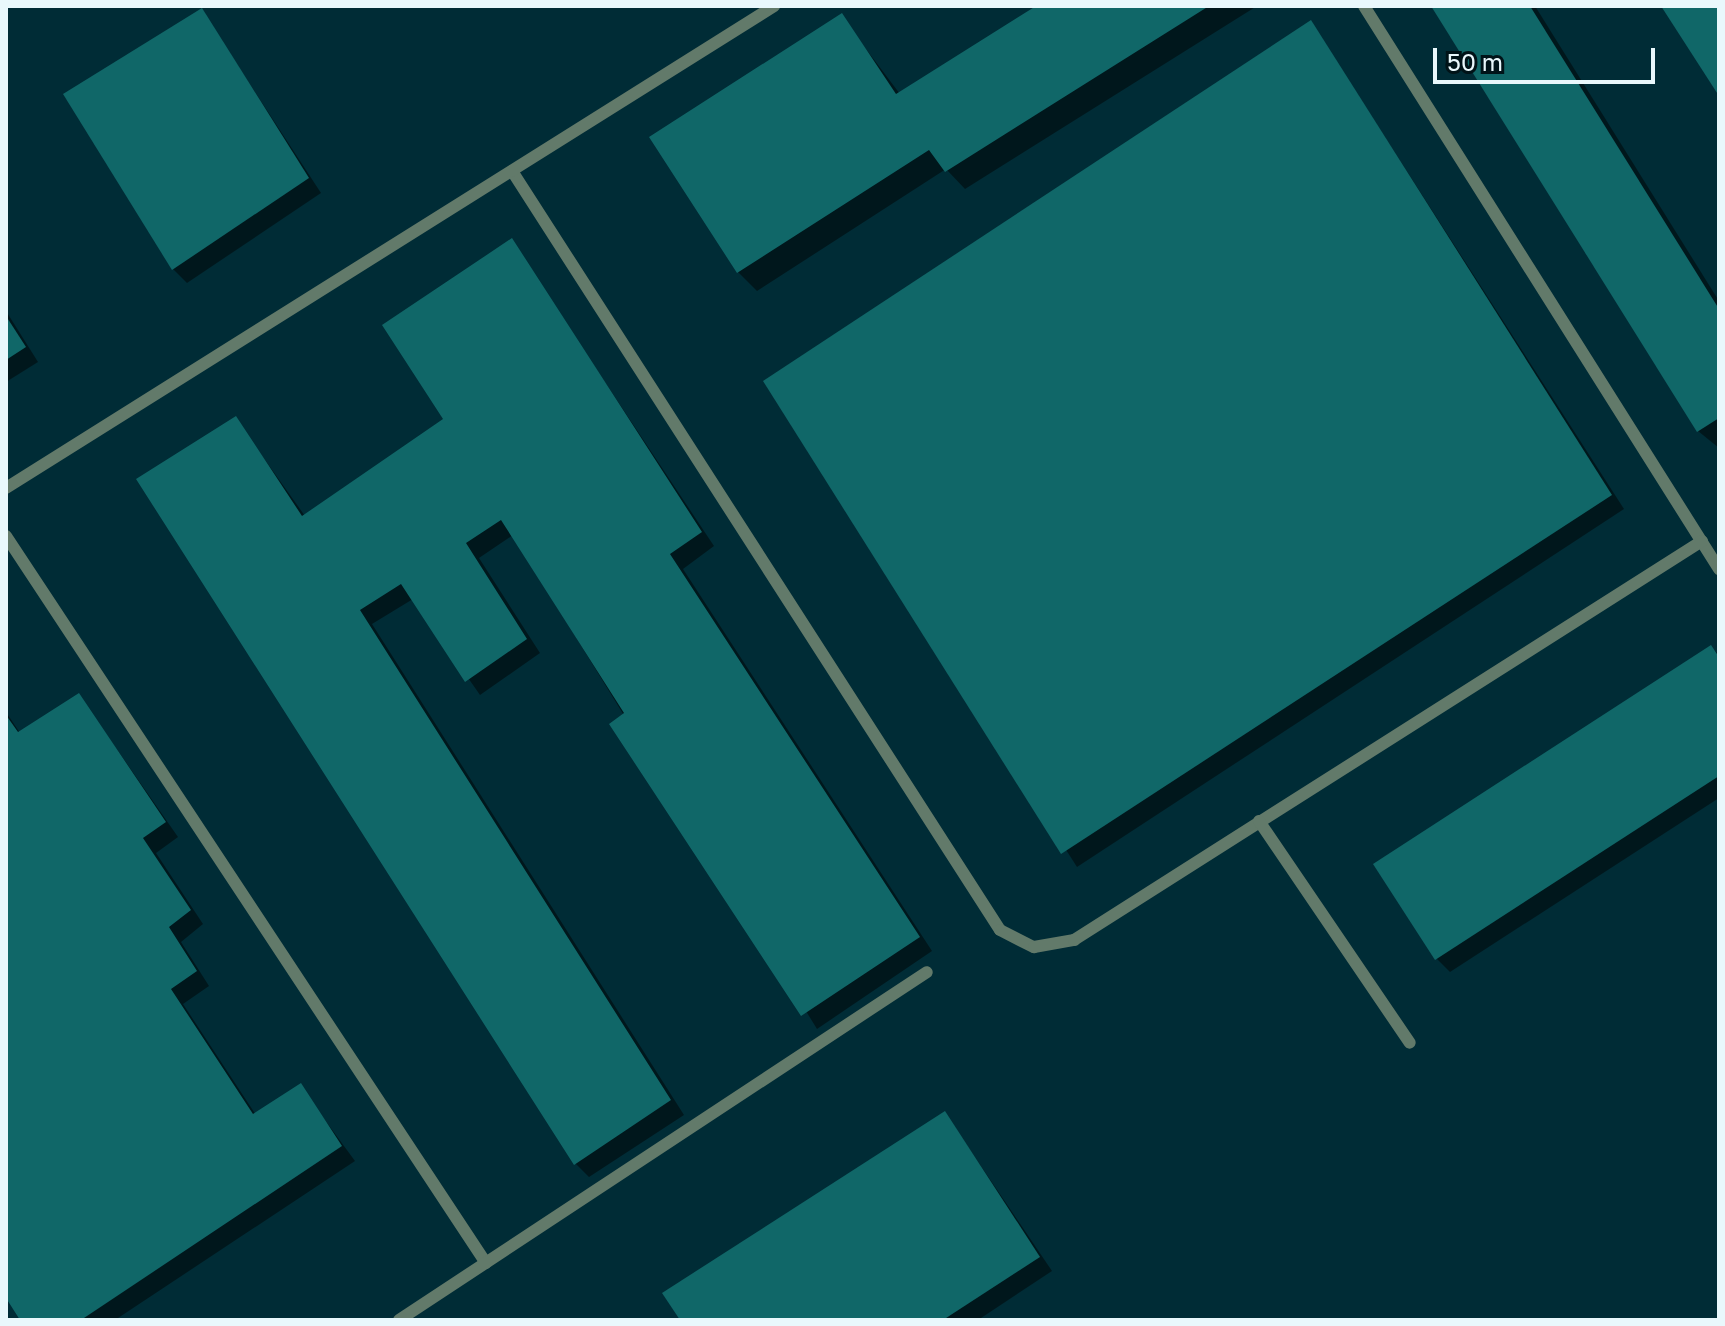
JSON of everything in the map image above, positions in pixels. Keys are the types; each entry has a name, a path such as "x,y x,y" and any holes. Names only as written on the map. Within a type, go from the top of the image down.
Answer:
{"lane":[{"path":"6,488 774,6"},
{"path":"1364,6 1719,569"},
{"path":"512,171 1000,930 1034,947 1074,940 1702,541"},
{"path":"6,536 486,1263"},
{"path":"1259,821 1410,1043"},
{"path":"399,1320 927,972"}],"building":[{"path":"1036,6 1209,6 945,172 929,150 737,273 649,137 842,13 896,94"},
{"path":"1431,6 1530,6 1719,309 1719,418 1697,432"},
{"path":"1661,6 1719,6 1719,96"},
{"path":"202,8 309,178 172,270 63,94"},
{"path":"1311,20 1612,495 1061,854 763,381"},
{"path":"512,238 702,532 670,554 920,937 801,1016 609,724 624,713 501,520 466,543 527,639 465,682 401,584 360,610 671,1100 574,1165 136,479 236,416 302,516 443,419 382,325"},
{"path":"6,316 26,347 6,360"},
{"path":"1711,645 1719,657 1719,776 1435,960 1373,864"},
{"path":"79,693 166,822 143,838 191,910 169,927 197,971 171,989 253,1114 301,1083 342,1146 81,1320 20,1320 6,1298 6,715 18,732"},
{"path":"945,1111 1040,1257 943,1320 680,1320 662,1293"}]}
